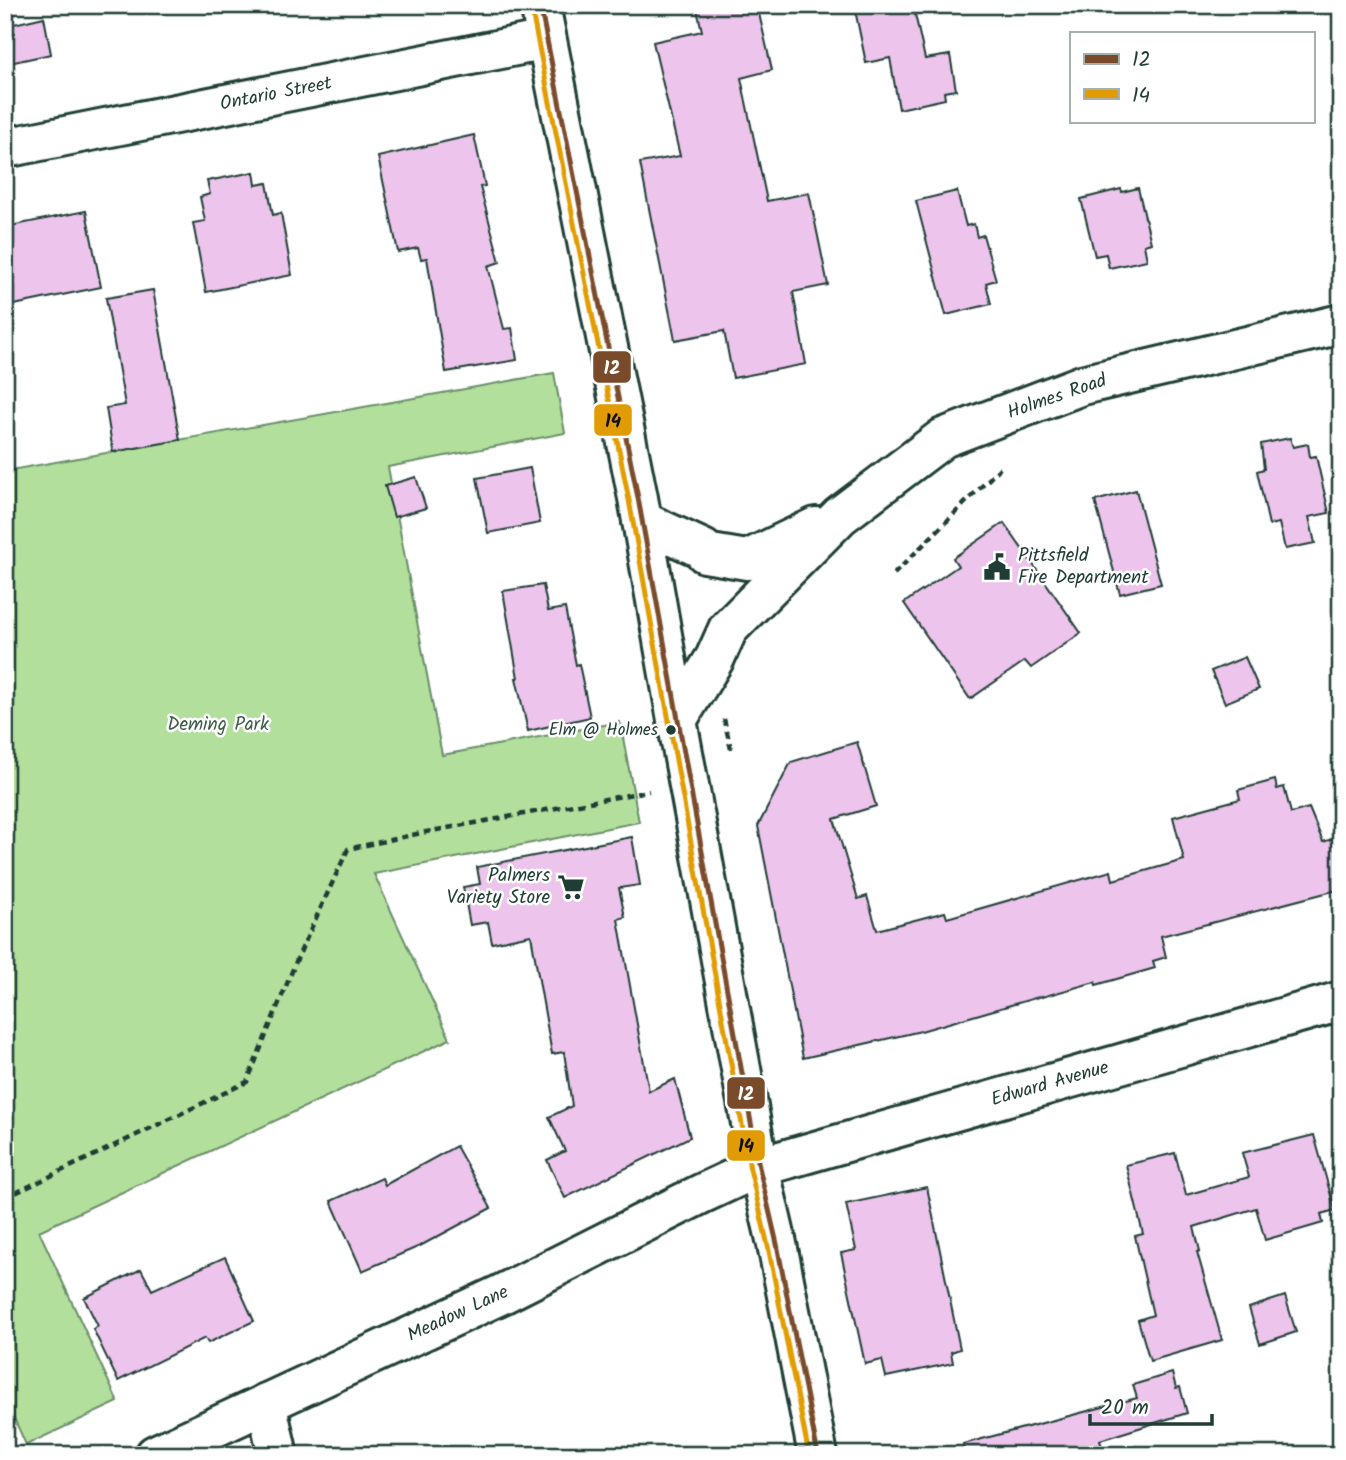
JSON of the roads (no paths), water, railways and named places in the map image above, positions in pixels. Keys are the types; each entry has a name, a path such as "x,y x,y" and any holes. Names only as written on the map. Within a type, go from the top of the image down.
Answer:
{"street":[{"name":"Ontario Street","path":"5,148 543,23"},
{"path":"543,23 642,521 759,1167 777,1244 818,1455"},
{"name":"Holmes Road","path":"677,720 715,658 729,629 840,516 943,439 1082,384 1341,324"},
{"name":"Holmes Road","path":"642,521 703,549 705,553 747,560 840,516"},
{"name":"Edward Avenue","path":"759,1167 1341,1001"},
{"name":"Meadow Lane","path":"155,1455 500,1295 759,1167"},
{"path":"266,1403 278,1455"}],"place":[{"name":"Pittsfield Fire Department","path":"997,567"},
{"name":"Elm @ Holmes","path":"671,730"},
{"name":"Palmers Variety Store","path":"571,887"}],"park label":[{"name":"Deming Park","path":"218,725"}]}
